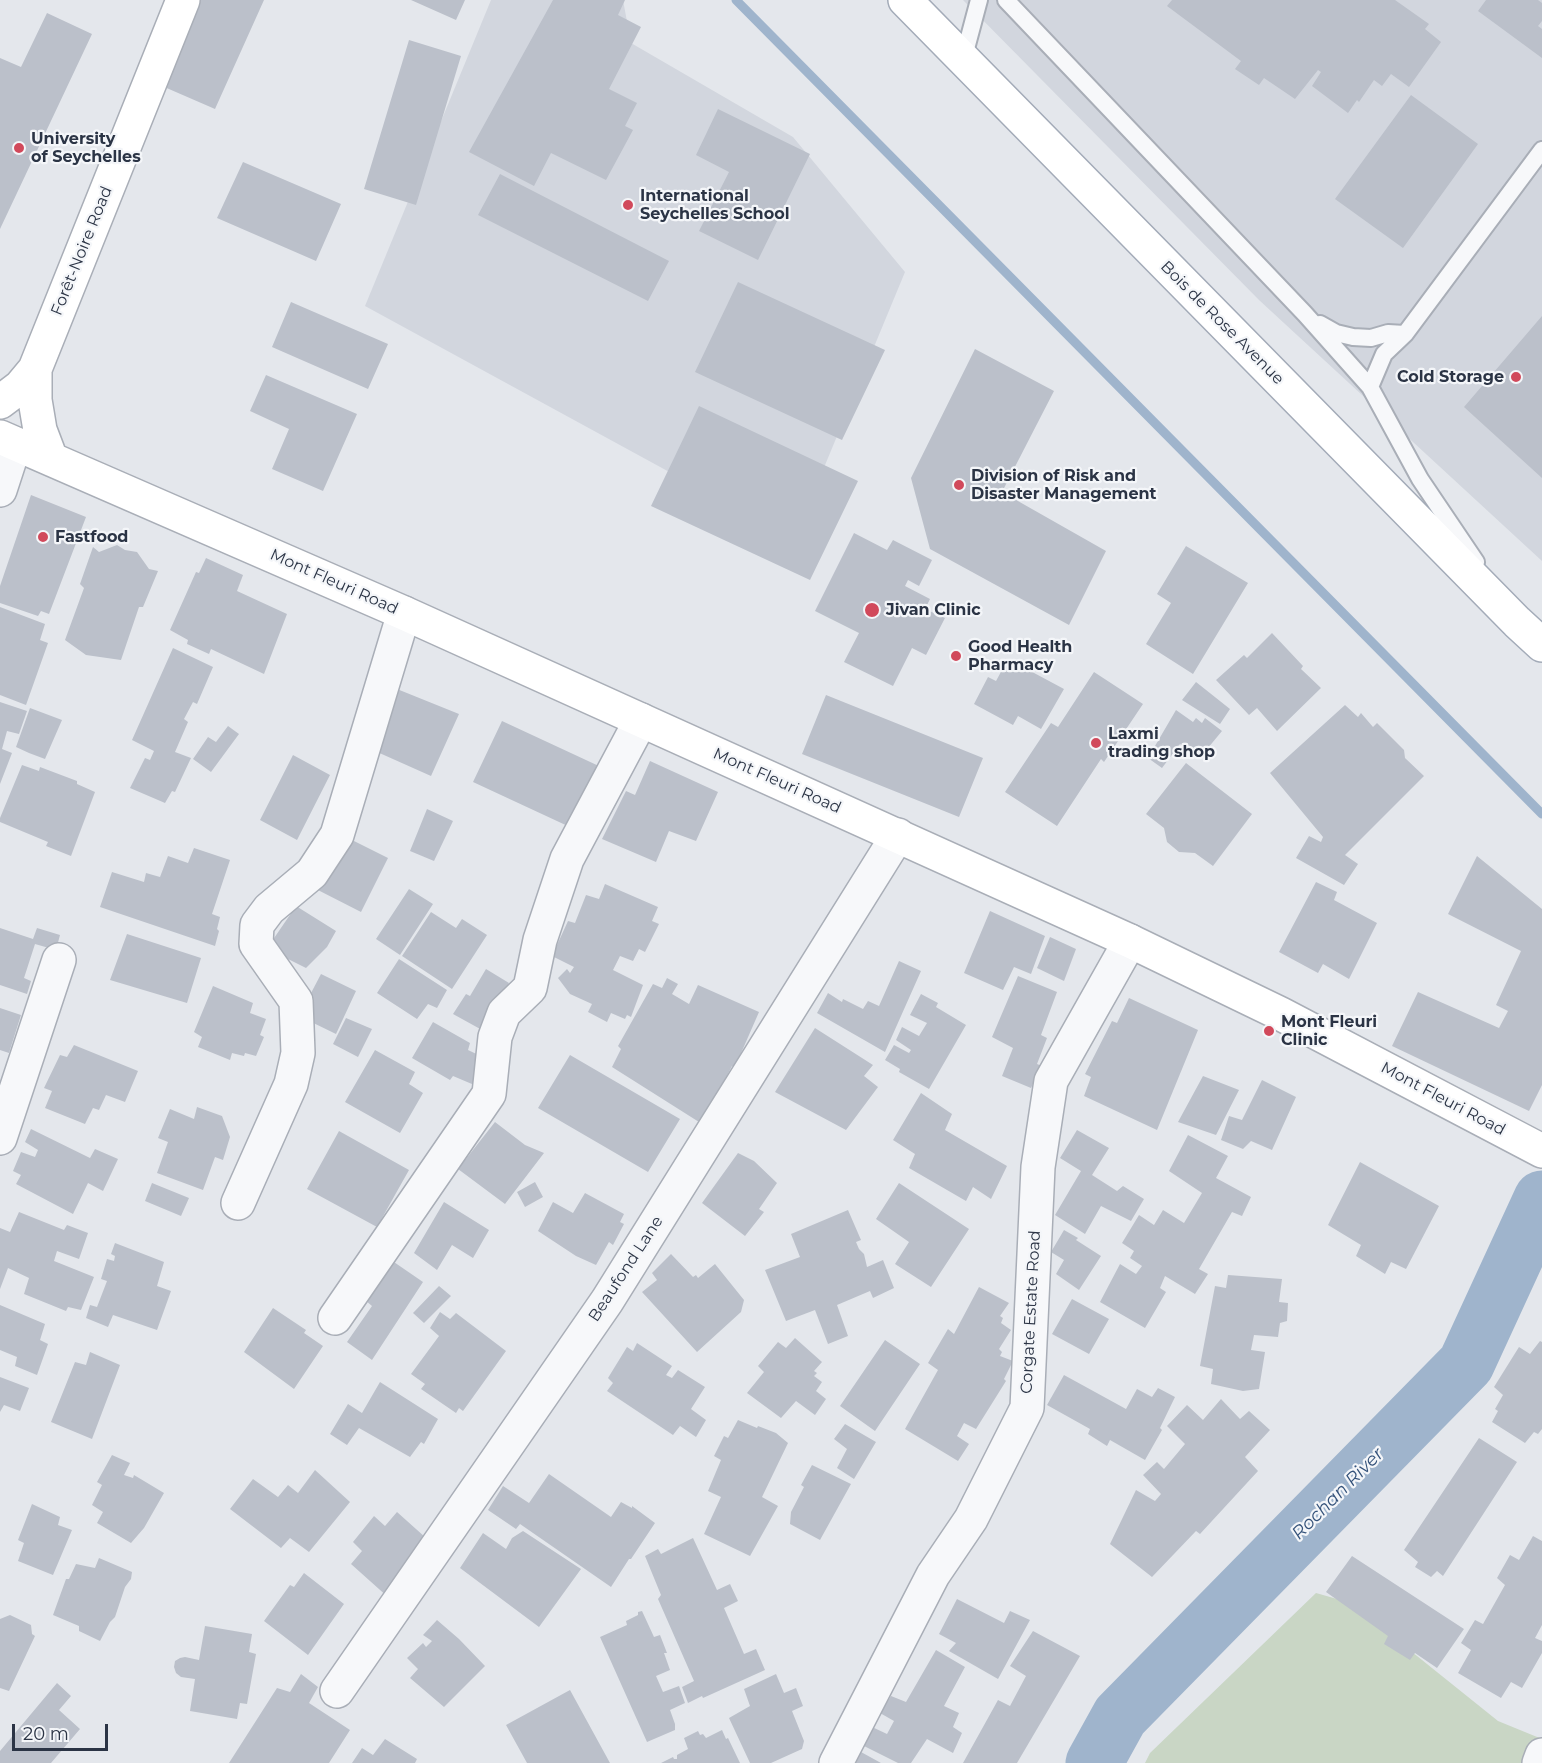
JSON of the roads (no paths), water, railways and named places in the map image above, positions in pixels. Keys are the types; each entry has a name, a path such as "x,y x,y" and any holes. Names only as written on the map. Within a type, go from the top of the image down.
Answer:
{"main road":[{"name":"Forêt-Noire Road","path":"0,402 20,387 35,369 183,0"},
{"name":"Bois de Rose Avenue","path":"905,0 1542,645"},
{"name":"Forêt-Noire Road","path":"35,369 35,400 40,430 51,459"},
{"name":"Mont Fleuri Road","path":"7,440 404,613 1130,941 1281,1014 1531,1146"}],"street":[{"path":"0,490 7,440"},
{"path":"238,1203 291,1084 298,1053 296,1001 256,944 257,925 269,909 312,873 337,835 404,613"},
{"path":"335,1318 489,1094 495,1037 504,1013 530,988 540,940 567,859 641,720"},
{"name":"Beaufond Lane","path":"337,1691 607,1301 898,835"},
{"name":"Corgate Estate Road","path":"836,1763 933,1575 971,1519 1027,1408 1038,1167 1051,1081 1130,941"},
{"path":"0,1138 59,960"},
{"path":"1539,1763 1542,1755"}],"lane":[{"path":"963,60 979,0"},
{"path":"1006,0 1305,314 1370,387 1420,479 1517,622"},
{"path":"1370,387 1384,354 1405,334 1542,150"},
{"path":"1305,314 1336,333 1353,337 1371,338 1388,333 1405,334"}],"waterway":[{"path":"736,0 1542,814"},
{"name":"Rochan River","path":"1094,1763 1120,1716 1466,1364 1542,1199"}],"place":[{"name":"University of Seychelles","path":"19,148"},
{"name":"International Seychelles School","path":"628,205"},
{"name":"Cold Storage","path":"1516,377"},
{"name":"Division of Risk and Disaster Management","path":"959,485"},
{"name":"Fastfood","path":"43,537"},
{"name":"Jivan Clinic","path":"872,610"},
{"name":"Good Health Pharmacy","path":"956,656"},
{"name":"Laxmi trading shop","path":"1096,743"},
{"name":"Mont Fleuri Clinic","path":"1269,1031"}]}
